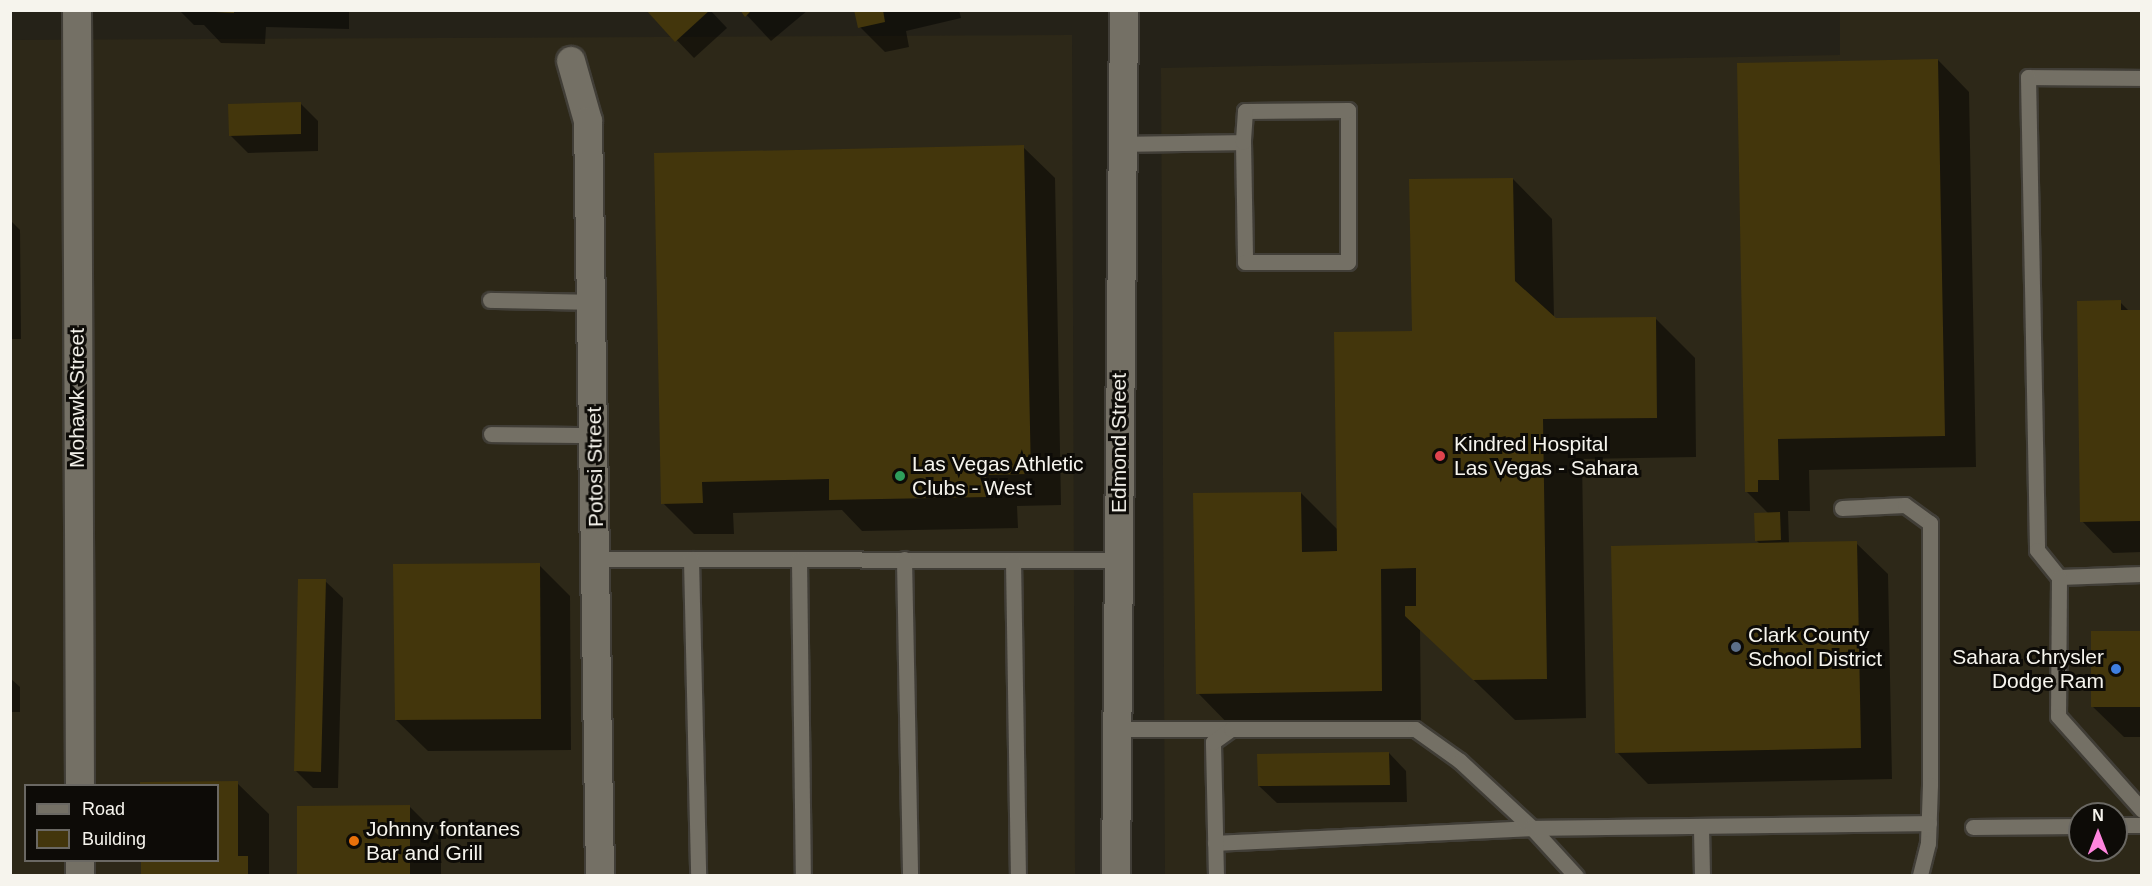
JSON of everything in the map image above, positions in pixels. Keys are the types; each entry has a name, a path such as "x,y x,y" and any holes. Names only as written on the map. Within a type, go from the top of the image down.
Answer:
{"street":[{"name":"Mohawk Street","path":"77,10 80,784"},
{"name":"Edmond Street","path":"1116,876 1124,10"},
{"name":"Potosi Street","path":"571,61 588,121 597,559 600,876"}],"lane":[{"path":"2142,78 2028,77 2037,550 2059,577 2058,716 2142,810"},
{"path":"1348,110 1348,262 1245,262 1243,142 1245,111 1348,110"},
{"path":"1122,144 1243,142"},
{"path":"490,300 592,302"},
{"path":"491,434 594,435"},
{"path":"1842,508 1905,505 1930,523 1929,824 1920,876"},
{"path":"597,559 1119,560"},
{"path":"691,559 698,876"},
{"path":"799,559 803,876"},
{"path":"904,559 910,876"},
{"path":"1013,560 1018,876"},
{"path":"2059,577 2142,574"},
{"path":"1117,729 1415,729 1460,761 1532,828 1576,876"},
{"path":"1216,876 1213,742 1231,729"},
{"path":"1215,843 1532,828 1929,824"},
{"path":"1973,827 2068,826"},
{"path":"1701,828 1702,876"}],"shaded area":[{"name":"Clark County School District","path":"1840,11 2141,11 2141,875 1165,875 1161,68 1840,55"},
{"path":"1072,35 1075,875 11,875 10,40"}],"building":[{"path":"215,10 234,10 234,13 215,12"},
{"path":"646,10 710,10 675,42"},
{"path":"740,10 752,10 745,17"},
{"path":"854,10 883,10 885,22 858,28"},
{"path":"1938,59 1945,436 1778,439 1779,480 1758,480 1758,492 1745,492 1737,63"},
{"path":"301,102 301,134 229,136 228,104"},
{"path":"1024,145 1031,474 986,475 987,497 829,500 829,479 702,482 703,503 661,504 654,153"},
{"name":"Kindred Hospital Las Vegas - Sahara","path":"1513,178 1515,281 1556,318 1656,317 1657,418 1543,419 1547,679 1473,680 1405,616 1405,606 1416,606 1416,568 1381,569 1382,691 1196,694 1193,493 1301,492 1302,552 1337,551 1334,332 1412,331 1409,179"},
{"path":"2121,300 2121,310 2142,310 2142,521 2080,522 2077,301"},
{"path":"1780,512 1781,540 1755,541 1754,513"},
{"name":"Clark County School District","path":"1857,541 1861,748 1615,753 1611,546"},
{"path":"540,563 541,719 395,720 393,564"},
{"path":"298,579 326,579 321,772 294,771"},
{"name":"Sahara Chrysler Dodge Ram","path":"2091,631 2142,631 2142,707 2091,707"},
{"path":"1389,752 1390,785 1258,786 1257,754"},
{"path":"238,781 238,856 248,856 248,876 141,876 141,862 219,862 219,784 140,784 140,782"},
{"name":"Johnny fontanes Bar and Grill","path":"410,805 410,876 297,876 297,806"}],"place":[{"name":"Kindred Hospital Las Vegas - Sahara","path":"1440,456"},
{"name":"Las Vegas Athletic Clubs - West","path":"900,476"},
{"name":"Clark County School District","path":"1736,647"},
{"name":"Sahara Chrysler Dodge Ram","path":"2116,669"},
{"name":"Johnny fontanes Bar and Grill","path":"354,841"}]}
